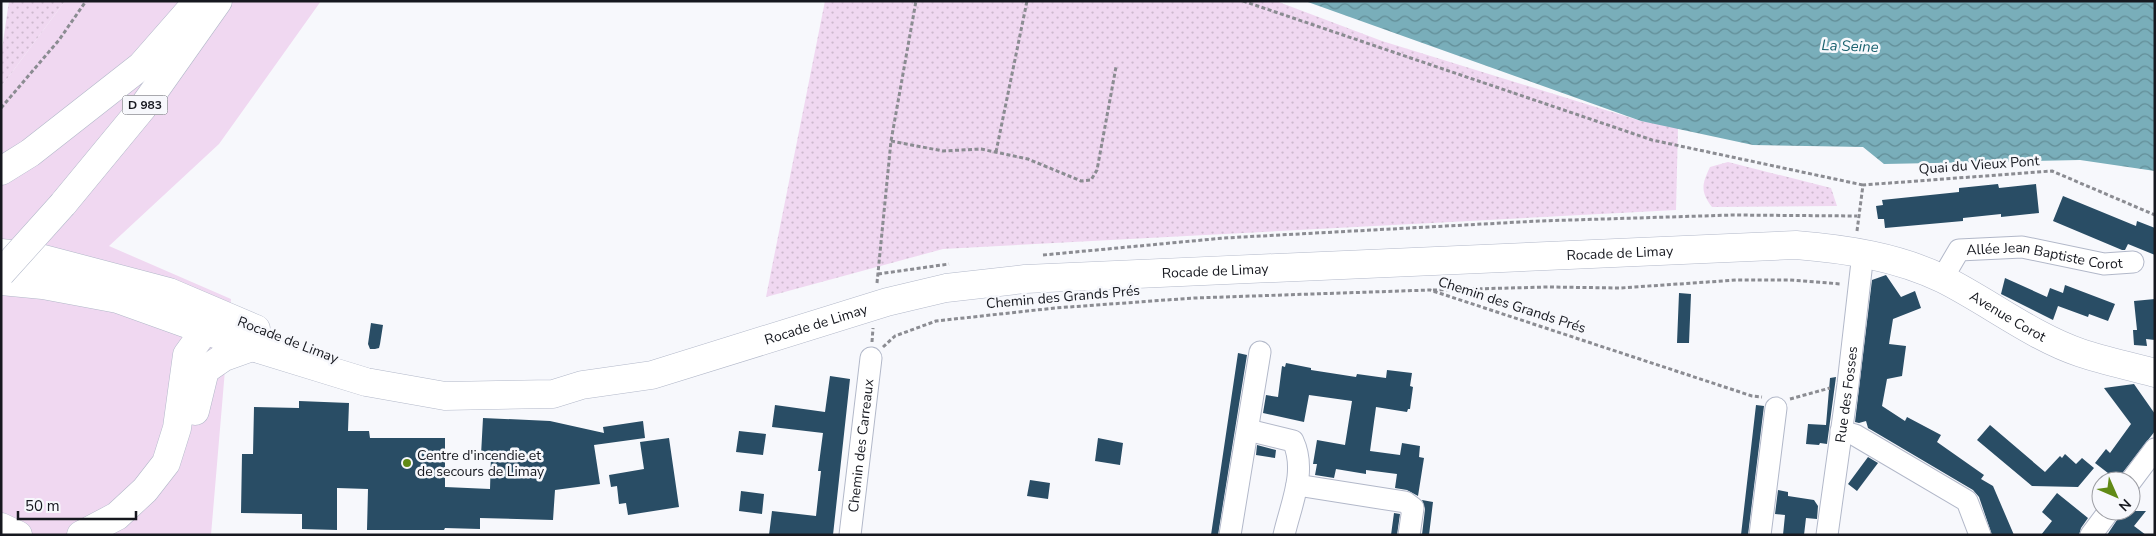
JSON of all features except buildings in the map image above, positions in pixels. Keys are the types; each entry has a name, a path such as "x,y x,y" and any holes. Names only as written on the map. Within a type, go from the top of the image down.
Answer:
{"main road":[{"path":"1,171 30,153 141,66 198,1"},
{"name":"D 983","path":"7,279 63,204 143,107 218,1"},
{"name":"Rocade de Limay","path":"1,253 36,257 169,292 210,321 252,346 366,382 445,396 552,394 582,385 652,375 887,302 946,288 1025,280 1796,245 1859,253"},
{"name":"Avenue Corot","path":"1859,253 1908,266 1942,279 2028,328 2080,353 2155,373"},
{"path":"7,279 36,292 111,309 154,322 174,338 196,362 197,395 192,430 182,465 163,496 141,520 119,535"},
{"name":"Rocade de Limay","path":"7,279 118,300 210,321 291,343 359,366 435,378 555,381 582,385"},
{"path":"81,535 117,516 145,490 166,463 210,321"},
{"path":"196,362 224,356 252,346"},
{"path":"1,527 18,535"}],"street":[{"name":"Allée Jean Baptiste Corot","path":"1942,279 1959,250 2022,247 2104,264 2133,262"},
{"name":"Rue des Fosses","path":"1827,535 1848,384 1859,285 1859,253"},
{"path":"1230,535 1260,352"},
{"name":"Chemin des Carreaux","path":"850,535 871,358"},
{"path":"1760,535 1777,402"},
{"path":"1248,430 1293,441 1298,453 1298,485 1284,535"},
{"path":"1841,431 1855,435 1967,501 1980,535"},
{"path":"2138,471 2155,448"},
{"path":"1298,485 1405,502 1413,508 1410,535"},
{"path":"2091,535 2102,521"}],"path":[{"path":"1,108 60,40 86,1"},
{"path":"916,1 891,141 878,274 956,264"},
{"path":"996,152 1027,1"},
{"name":"Quai du Vieux Pont","path":"1243,1 1652,140 1863,185 2052,171 2155,215"},
{"path":"891,141 943,151 981,149 1028,159 1081,181 1091,180 1097,170 1116,67"},
{"path":"1859,253 1857,216 1863,185"},
{"path":"1035,256 1224,238 1539,221 1733,214 1857,216"},
{"path":"1430,290 1548,287 1620,288 1737,280 1790,280 1859,285"},
{"name":"Chemin des Grands Prés","path":"871,358 895,336 936,321 1055,308 1194,298 1430,290 1752,396 1777,402 1848,384"}],"shaded area":[{"path":"9,1 65,1 1,87 1,56"},
{"path":"65,1 321,1 219,144 109,246 231,299 211,535 1,535 1,87"},
{"path":"825,1 1276,1 1382,41 1641,121 1678,127 1676,210 943,249 766,297"},
{"path":"1728,162 1831,188 1837,206 1712,207 1704,192 1705,178 1710,167"}],"water":[{"name":"La Seine","path":"1305,1 2155,1 2155,171 2080,160 1884,164 1863,147 1753,145 1641,121"}],"place":[{"name":"Centre d'incendie et de secours de Limay","path":"407,463"}]}
